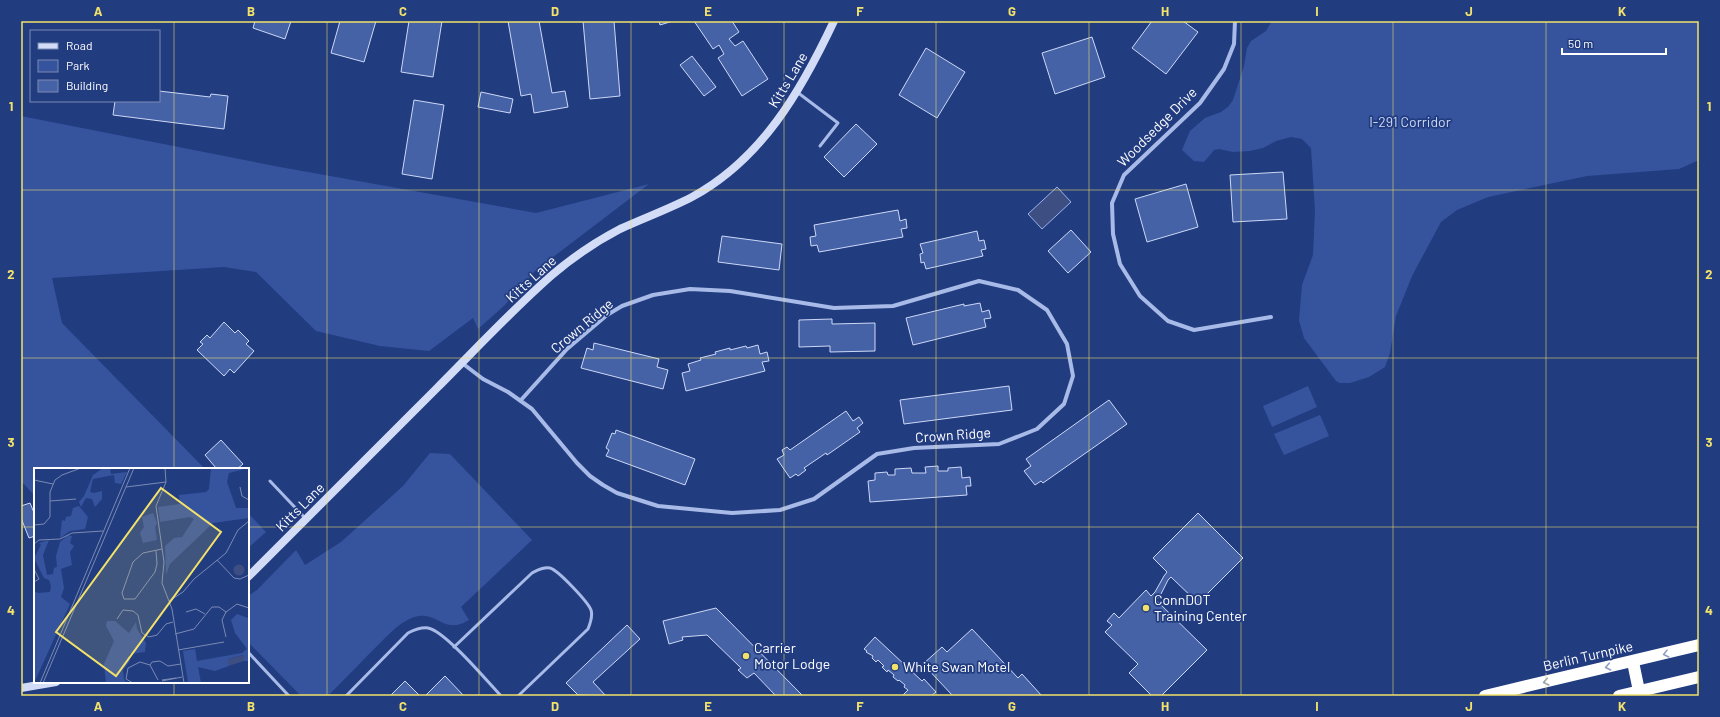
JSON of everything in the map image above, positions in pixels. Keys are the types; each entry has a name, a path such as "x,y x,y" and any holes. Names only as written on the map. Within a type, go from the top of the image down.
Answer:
{"highway":[{"name":"Berlin Turnpike","path":"1485,696 1699,646"},
{"path":"1633,662 1639,691"},
{"path":"1619,696 1699,677"}],"street":[{"name":"Kitts Lane","path":"249,576 535,290 574,258 619,230 667,209 714,184 755,149 773,128 797,92 816,59 834,21"},
{"name":"Woodsedge Drive","path":"1236,21 1234,44 1224,69 1200,103 1124,175 1112,203 1113,234 1120,264 1140,296 1168,322 1194,330 1271,316"},
{"name":"Crown Ridge","path":"462,363 483,379 520,400 542,420 586,472 608,488 617,493 658,506 732,513 780,510 814,499 877,454 914,448 999,444 1037,429 1064,404 1073,376 1067,344 1047,310 1018,290 979,281 893,306 834,308 730,291 690,289 648,296 622,306 607,315 567,349 520,400"},
{"path":"21,688 50,683"}],"lane":[{"path":"797,92 838,123 820,146"},
{"path":"270,481 306,519"},
{"path":"454,647 532,573 541,568 551,568 559,573 587,604 591,611 591,623 588,628 518,696"},
{"path":"346,696 408,633 414,629 430,628 444,636 500,696"},
{"path":"249,653 289,696"}],"green space":[{"name":"I-291 Corridor","path":"1272,21 1699,21 1699,160 1679,169 1587,176 1488,197 1457,210 1441,222 1412,276 1396,316 1390,353 1385,367 1369,377 1350,383 1340,383 1336,381 1304,338 1299,320 1302,285 1313,255 1315,211 1311,148 1302,139 1291,137 1276,141 1263,148 1250,151 1233,152 1219,149 1214,150 1204,162 1194,161 1182,150 1190,131 1205,118 1221,112 1228,107 1233,100 1244,66 1247,48 1251,41 1266,31"},
{"path":"21,116 280,167 536,213 649,184 536,270 505,305 478,329 473,318 429,351 380,346 316,331 256,272 224,267 52,278 62,323 204,468 34,468 34,495 21,481"},
{"path":"1308,386 1317,407 1272,427 1263,406"},
{"path":"1320,415 1329,436 1284,455 1274,434"},
{"path":"430,453 450,454 532,540 461,607 469,620 453,625 446,624 429,617 414,617 402,623 391,632 328,696 301,696 249,643 249,595 257,590 296,550 305,565 341,542 403,486"},
{"path":"249,514 266,532 249,547"}],"shaded area":[{"path":"1057,187 1071,202 1042,229 1028,214"}],"building":[{"path":"255,21 291,21 285,39 253,28"},
{"path":"340,21 376,21 364,62 331,53"},
{"path":"409,21 442,21 433,77 401,72"},
{"path":"508,21 539,21 552,93 565,91 568,107 534,113 531,94 521,96"},
{"path":"583,21 614,21 620,96 590,99"},
{"path":"659,21 673,21 660,25"},
{"path":"694,21 732,21 739,32 729,39 735,46 743,41 768,79 742,96 718,58 724,54 719,45 713,49"},
{"path":"1152,21 1183,21 1198,32 1166,74 1132,48"},
{"path":"1092,37 1105,77 1055,94 1042,53"},
{"path":"926,48 965,72 937,118 899,95"},
{"path":"692,56 716,87 704,96 680,65"},
{"path":"160,91 210,97 211,94 228,96 224,129 113,115 115,102 160,102"},
{"path":"481,92 513,99 510,113 478,107"},
{"path":"414,100 444,105 432,179 402,174"},
{"path":"856,124 877,144 844,177 824,157"},
{"path":"1283,172 1287,219 1233,222 1230,175"},
{"path":"1186,184 1198,227 1147,242 1135,199"},
{"path":"898,210 900,221 906,219 907,228 901,229 903,237 819,252 817,245 811,246 810,237 816,236 814,225"},
{"path":"1071,230 1091,252 1068,273 1048,251"},
{"path":"977,231 979,241 984,240 986,249 981,250 983,256 926,269 924,262 921,263 920,254 923,253 920,244"},
{"path":"722,236 782,244 779,270 718,262"},
{"path":"980,303 982,312 989,310 991,318 984,319 986,327 913,345 906,318 964,304 964,306"},
{"path":"832,319 832,324 875,323 875,351 830,352 830,346 799,347 799,320"},
{"path":"224,322 235,333 238,330 249,341 246,344 254,351 234,373 230,369 224,376 197,350 203,344 200,342 207,335 210,338"},
{"path":"594,343 659,359 657,367 668,370 663,389 581,368 587,348 593,350"},
{"path":"758,345 760,354 767,352 769,361 762,362 765,371 686,391 682,373 690,371 688,364 701,360 700,358 716,354 715,352 730,348 730,350"},
{"path":"1009,386 1012,410 904,424 900,400"},
{"path":"1109,400 1127,424 1043,483 1041,481 1035,485 1024,471 1031,466 1026,459"},
{"path":"846,411 853,421 859,417 863,423 857,428 860,432 827,455 826,453 804,468 806,470 798,476 796,474 790,478 777,459 784,455 782,450 787,447 790,450"},
{"path":"616,430 695,459 685,485 606,456 609,450 606,448 612,433 615,434"},
{"path":"221,440 243,464 238,468 216,468 205,455"},
{"path":"938,466 938,471 948,471 948,468 961,467 962,478 970,477 971,486 966,486 967,495 870,502 868,481 875,480 875,473 887,472 888,475 895,475 895,469 911,468 912,473 926,473 925,467"},
{"path":"30,503 34,513 34,536 29,538 21,518 21,506"},
{"name":"ConnDOT Training Center","path":"1198,513 1243,558 1198,603 1171,577 1168,580 1160,596 1156,600 1207,650 1161,696 1152,696 1129,673 1138,664 1105,632 1112,625 1107,621 1114,613 1119,618 1146,590 1151,596 1155,592 1167,572 1153,558"},
{"name":"Carrier Motor Lodge","path":"716,608 803,696 776,696 754,673 747,678 738,670 741,668 707,635 682,637 683,640 669,644 663,621"},
{"path":"627,625 640,639 593,682 606,696 578,695 566,683"},
{"path":"972,629 1018,678 1022,674 1042,696 953,696 923,664 942,647 947,652"},
{"name":"White Swan Motel","path":"875,637 922,681 924,679 936,692 931,696 902,696 908,690 904,687 905,685 893,677 894,675 888,670 887,672 878,660 876,662 872,658 873,656 864,649"},
{"path":"445,676 464,696 425,696"},
{"path":"405,681 420,696 390,696"}],"place":[{"name":"ConnDOT Training Center","path":"1146,608"},
{"name":"Carrier Motor Lodge","path":"746,656"},
{"name":"White Swan Motel","path":"895,667"}]}
